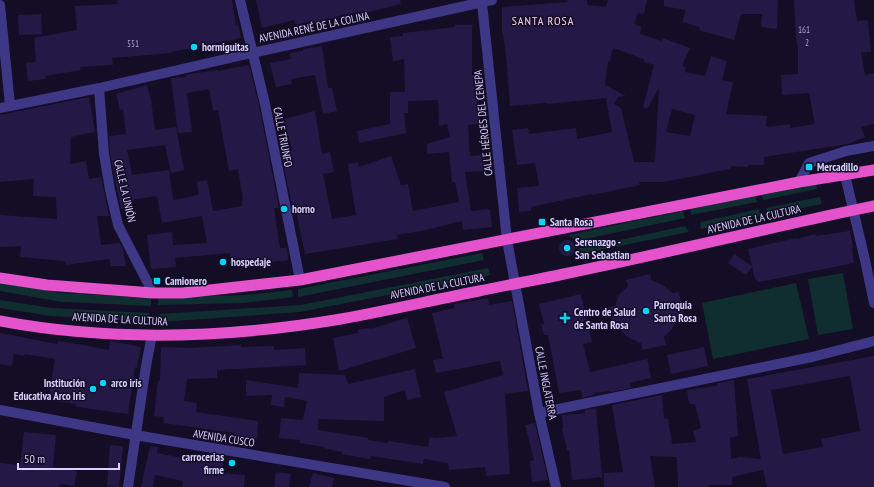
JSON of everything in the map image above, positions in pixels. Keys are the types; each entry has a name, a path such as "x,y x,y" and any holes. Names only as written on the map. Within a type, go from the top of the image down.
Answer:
{"highway":[{"path":"0,278 47,285 153,293 183,293 300,280 799,182 874,170"},
{"name":"AVENIDA DE LA CULTURA","path":"0,320 91,333 152,335 222,333 275,328 340,319 567,274 874,206"}],"street":[{"name":"CALLE TRIUNFO","path":"240,0 265,104 300,280"},
{"name":"AVENIDA RENÉ DE LA COLINA","path":"5,106 99,88 252,52 492,0"},
{"name":"CALLE HÉROES DEL CENEPA","path":"482,3 507,240 516,284"},
{"path":"0,5 5,106"},
{"name":"CALLE LA UNIÓN","path":"99,88 104,154 118,225 153,293"},
{"path":"799,182 809,163 846,151 874,146"},
{"path":"845,175 874,303"},
{"name":"CALLE INGLATERRA","path":"516,284 539,413 556,487"},
{"path":"128,487 134,435 152,335"},
{"path":"539,413 812,357 874,341"},
{"name":"AVENIDA CUSCO","path":"0,410 134,435 445,487"}],"green space":[{"path":"816,182 817,189 763,200 761,193"},
{"path":"755,194 757,202 691,215 690,208"},
{"path":"820,197 822,204 767,215 766,208"},
{"path":"759,209 760,216 701,229 700,222"},
{"path":"683,211 685,218 576,241 568,235"},
{"path":"685,226 689,232 580,254 577,249"},
{"path":"482,253 484,260 298,297 298,289"},
{"path":"488,268 490,275 300,312 160,322 160,314 301,305"},
{"path":"843,273 853,329 818,335 808,279"},
{"path":"0,283 62,293 151,298 151,306 62,302 0,291"},
{"path":"796,283 809,339 713,359 702,303"},
{"path":"292,290 293,297 243,303 158,305 158,298 243,295"},
{"path":"0,300 52,308 149,313 149,322 51,316 0,308"}],"building":[{"path":"117,0 232,0 236,25 238,24 241,38 171,53 112,58 113,65 80,67 81,70 45,76 46,79 28,81 26,63 36,62 34,38 77,30 75,6 118,4"},
{"path":"256,0 400,0 401,4 361,14 361,12 340,15 312,23 312,21 296,25 294,20 262,28"},
{"path":"567,0 587,0 587,5 606,7 608,0 647,0 644,14 638,13 634,24 641,27 640,34 662,41 663,38 690,48 682,66 686,67 685,72 705,76 711,56 727,61 722,80 733,82 726,114 767,116 766,127 790,124 790,128 815,124 809,93 782,95 781,75 798,74 798,49 794,0 854,0 857,21 868,20 871,52 861,52 865,75 874,73 874,124 861,127 865,137 848,144 764,157 764,165 748,165 748,167 731,166 730,169 663,182 639,182 640,185 531,207 531,211 519,212 517,188 539,186 535,163 517,165 512,130 528,128 529,134 576,128 577,139 612,132 606,98 510,106 506,55 502,34 502,7 568,2","holes":["613,48 644,59 644,62 654,65 643,107 647,109 659,88 655,162 634,162 621,108 614,104 618,97 626,96 605,85 608,61 610,61","672,109 695,115 690,136 666,132"]},
{"path":"664,0 778,0 777,29 761,27 762,14 741,14 734,40 699,30 700,27 682,22 686,10 664,6"},
{"path":"41,14 42,34 19,35 18,15"},
{"path":"455,25 472,25 472,75 477,75 477,100 480,124 468,125 470,156 484,155 485,171 465,172 471,211 490,209 492,227 463,230 462,221 426,230 397,235 398,239 305,254 295,206 292,206 281,152 292,150 284,119 315,111 322,154 330,152 334,172 323,174 332,219 356,215 348,164 358,162 359,167 391,156 401,185 408,184 413,211 459,202 455,182 452,182 449,152 427,154 427,144 450,137 447,124 439,126 438,100 408,101 408,113 404,113 406,133 359,143 357,131 390,124 390,92 405,92 404,59 393,61 390,37 403,36 403,33 455,27"},
{"path":"322,46 328,88 332,88 337,111 323,114 315,75 291,79 292,84 276,87 270,63 291,59 290,53"},
{"path":"249,65 259,105 279,208 274,208 280,248 287,248 288,260 232,267 230,253 175,258 176,267 151,269 147,235 172,232 173,245 207,243 202,216 162,223 157,196 130,200 131,207 121,209 110,153 109,136 126,134 123,109 120,110 116,94 147,85 151,100 155,130 176,127 184,170 171,173 165,145 127,150 132,175 169,170 173,200 199,195 197,182 207,180 213,211 242,206 243,199 238,169 229,171 218,110 213,111 209,89 187,93 192,132 178,133 171,78 186,77 186,75 190,74"},
{"path":"89,97 95,132 71,137 70,164 86,161 89,179 101,177 109,216 97,216 101,245 120,243 123,249 126,266 111,266 109,259 66,265 65,261 20,257 21,246 0,247 0,215 57,219 56,197 33,196 34,179 0,182 0,115"},
{"path":"850,231 854,263 759,282 755,279 752,267 746,275 728,263 734,254 752,266 748,249 815,234 816,236"},
{"name":"Serenazgo - San Sebastian","path":"567,240 573,242 575,248 573,254 567,256 561,254 559,248 561,242"},
{"name":"Parroquia Santa Rosa","path":"650,274 651,280 663,285 672,293 679,292 684,315 677,317 673,328 664,337 666,345 642,350 641,343 629,338 620,330 613,331 608,307 615,306 619,295 628,286 626,280"},
{"path":"581,294 592,342 583,344 590,372 647,359 651,378 630,383 631,388 594,393 594,395 582,398 581,390 559,393 548,335 544,335 541,324 544,324 539,304"},
{"path":"488,298 489,305 512,301 528,391 505,394 510,474 486,476 485,467 449,470 448,463 424,459 423,464 371,456 370,459 342,454 342,452 324,448 325,447 299,443 300,440 279,438 281,418 303,420 307,401 285,397 284,407 271,405 272,395 246,396 246,380 298,388 299,373 345,375 348,384 415,369 421,397 407,400 405,390 384,397 384,421 318,419 318,430 368,438 368,440 388,443 388,441 428,447 430,437 436,438 457,436 444,392 503,375 500,361 436,373 433,360 443,359 432,313 454,308 454,304"},
{"path":"407,318 416,348 339,371 333,338 358,333 358,330 370,329"},
{"path":"0,333 57,344 58,341 109,350 110,341 141,347 137,368 135,367 128,414 90,409 76,406 76,404 48,400 55,359 25,354 24,356 14,354 12,366 0,364"},
{"path":"241,345 241,347 274,346 274,350 305,348 306,365 217,370 217,378 187,379 184,401 197,403 196,412 258,421 257,439 234,436 235,433 163,423 164,417 154,416 158,380 160,381 161,347 190,348"},
{"path":"704,347 708,366 671,374 667,355"},
{"path":"874,356 874,487 767,487 763,470 732,477 732,485 678,487 677,457 650,456 655,487 604,487 604,473 623,472 612,405 662,395 664,419 668,418 672,444 696,442 693,431 701,428 695,404 689,404 687,390 717,386 717,383 734,380 738,436 730,438 731,459 740,457 761,459 747,379","holes":["850,376 860,431 821,439 823,447 783,454 771,390"]},
{"path":"596,408 602,477 572,480 569,450 567,450 562,429 562,415 585,413 585,410"},
{"path":"535,423 548,480 532,482 530,461 534,460 525,425"},
{"path":"24,432 56,435 53,467 77,471 74,486 60,484 59,487 0,487 0,463 20,465"},
{"path":"110,445 123,446 119,487 107,486"},
{"path":"150,446 158,447 157,453 187,459 187,456 211,460 212,455 224,456 222,473 245,475 244,487 182,487 183,481 155,475 153,487 141,487"},
{"path":"276,472 291,474 289,487 274,487"},
{"path":"313,473 334,478 332,487 309,487"}],"place":[{"name":"hormiguitas","path":"194,47"},
{"name":"Mercadillo","path":"809,167"},
{"name":"horno","path":"284,209"},
{"name":"Santa Rosa","path":"542,222"},
{"name":"Serenazgo - San Sebastian","path":"567,248"},
{"name":"hospedaje","path":"223,262"},
{"name":"Camionero","path":"157,281"},
{"name":"Parroquia Santa Rosa","path":"646,311"},
{"name":"Centro de Salud de Santa Rosa","path":"565,318"},
{"name":"arco iris","path":"103,383"},
{"name":"Institución Educativa Arco Iris","path":"93,389"},
{"name":"carrocerias firme","path":"232,463"}],"district":[{"name":"SANTA ROSA","path":"543,21"}]}
